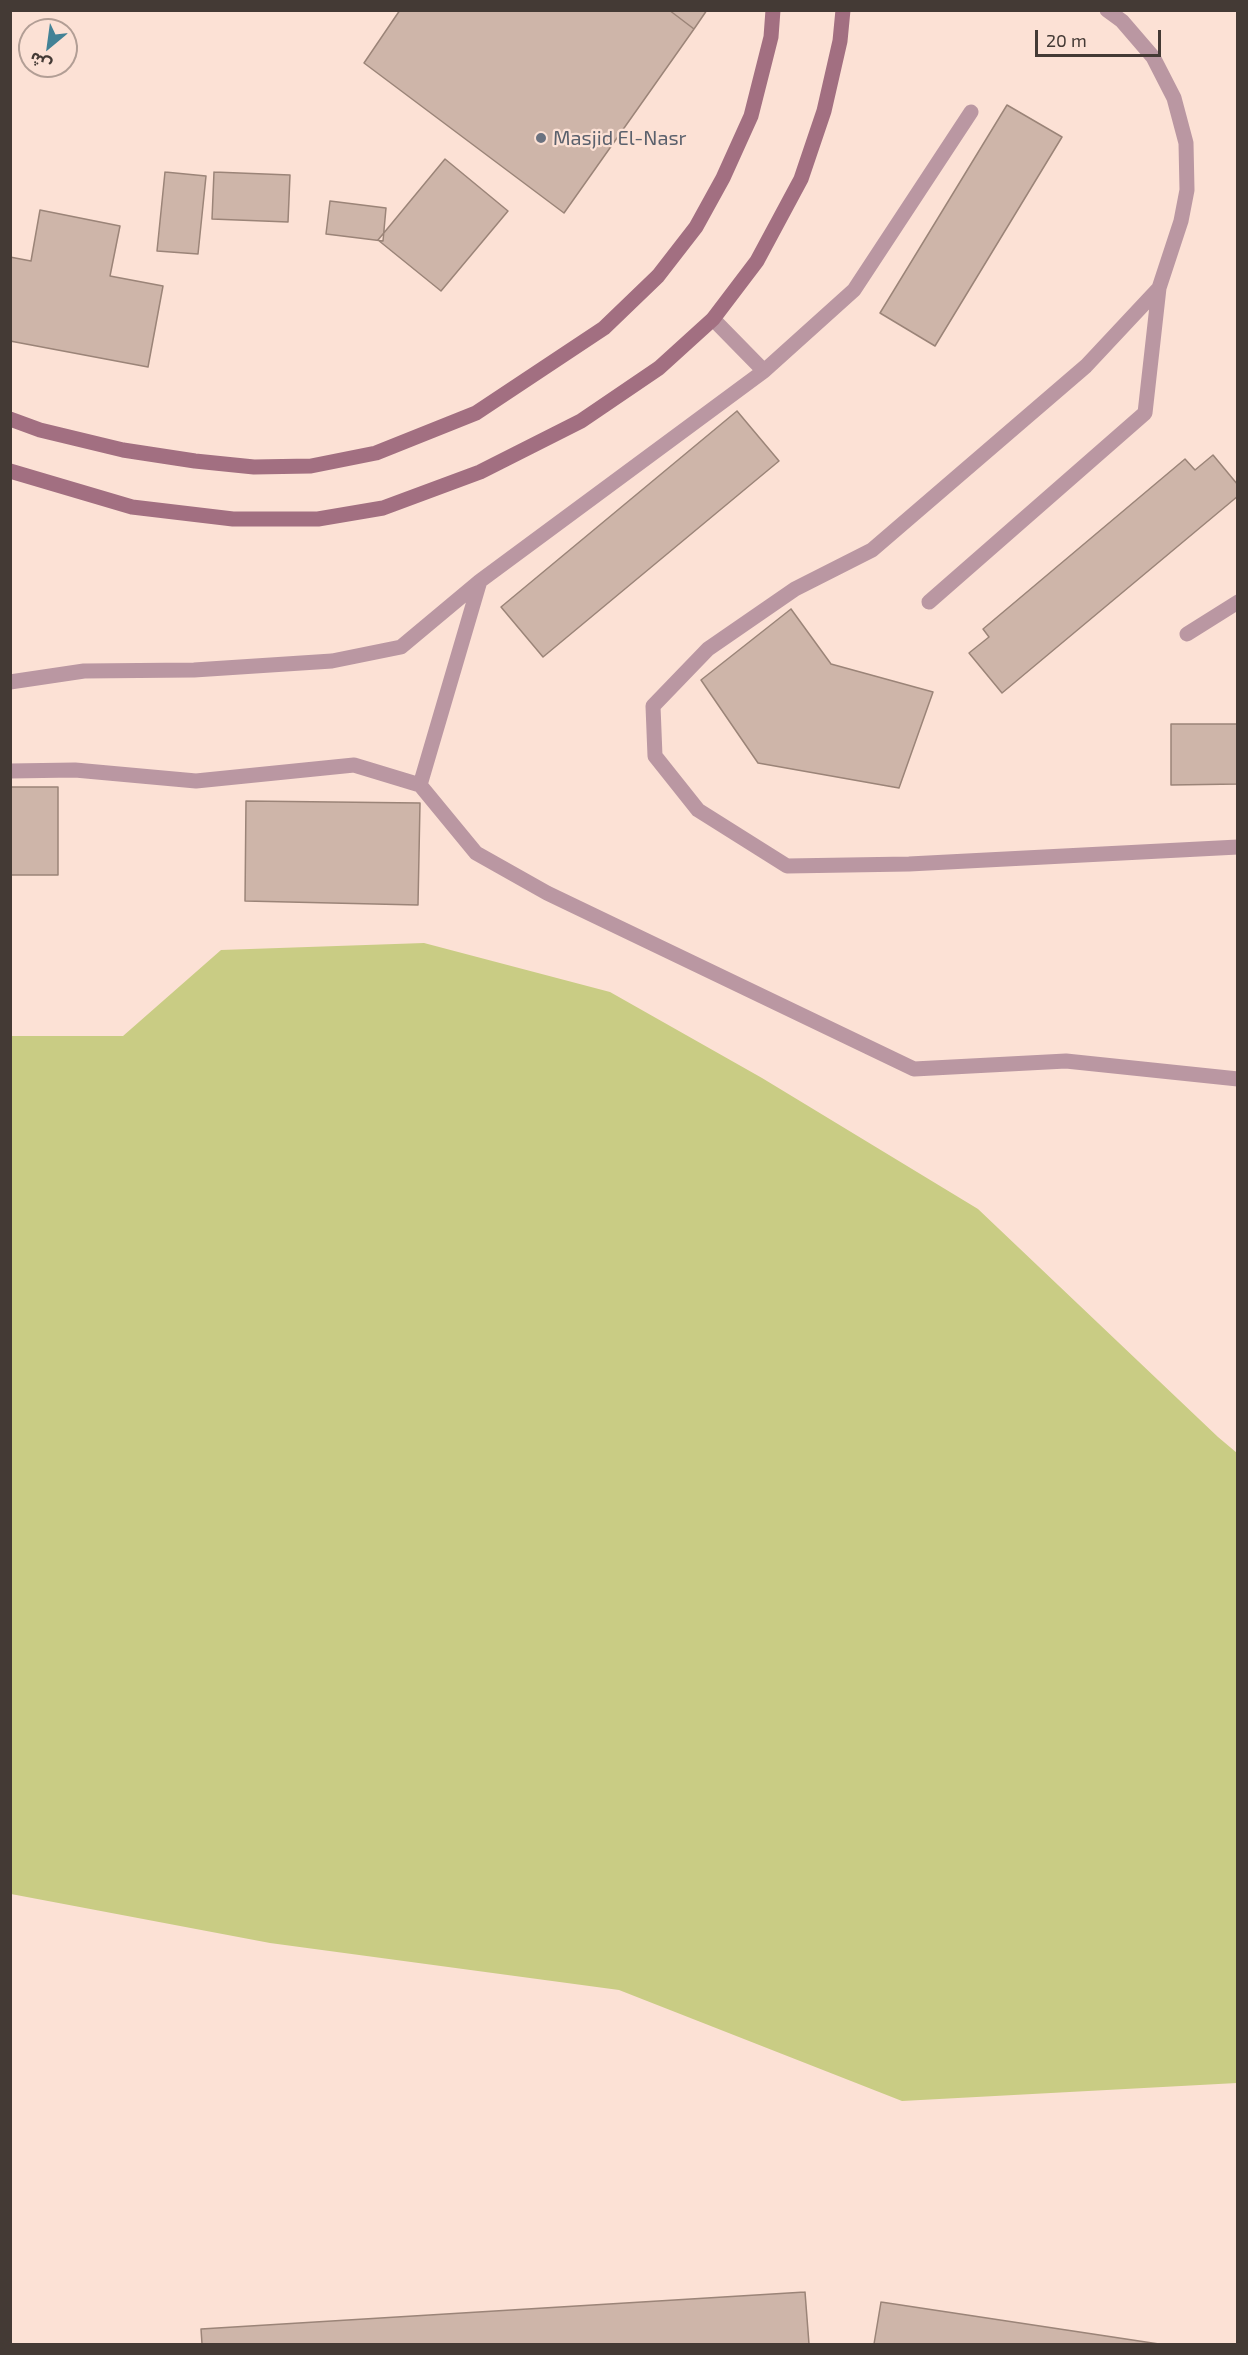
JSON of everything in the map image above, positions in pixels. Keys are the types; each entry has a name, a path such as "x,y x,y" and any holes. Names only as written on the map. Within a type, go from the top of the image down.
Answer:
{"main road":[{"path":"10,419 40,430 123,450 254,467 311,466 376,453 476,414 604,328 658,276 696,227 723,178 751,116 771,37 773,10"},
{"path":"10,471 132,507 233,519 318,519 383,508 480,472 581,421 659,368 713,319 757,261 801,179 824,111 840,41 843,10"}],"street":[{"path":"929,602 1145,412 1159,288 1181,221 1187,190 1186,143 1174,98 1153,57 1122,21 1107,10"},
{"path":"10,682 84,670 194,670 332,662 401,647 480,581 764,371 854,290 971,112"},
{"path":"1159,288 1086,366 872,550 795,589 708,649 653,706 655,756 698,810 787,866 909,864 1238,848"},
{"path":"713,319 764,371"},
{"path":"420,785 480,581"},
{"path":"1187,634 1238,602"},
{"path":"10,771 75,770 196,781 354,765 420,785 476,854 547,893 914,1069 1066,1061 1238,1079"}],"green space":[{"path":"424,943 610,992 762,1078 978,1209 1237,1453 1237,2083 902,2101 619,1990 270,1943 11,1894 11,1036 123,1036 221,950"}],"building":[{"name":"Masjid El-Nasr","path":"400,10 669,10 694,29 564,213 364,63"},
{"path":"669,10 707,10 694,29"},
{"path":"1007,105 1062,137 935,346 880,313"},
{"path":"445,159 508,211 441,291 378,240"},
{"path":"165,172 206,176 198,254 157,251"},
{"path":"214,172 290,175 288,222 212,219"},
{"path":"330,201 386,208 383,241 326,234"},
{"path":"40,210 120,226 110,276 163,286 148,367 10,341 10,257 31,261"},
{"path":"737,411 779,461 543,657 501,607"},
{"path":"1213,455 1238,485 1238,496 1002,693 969,653 989,637 983,629 1185,459 1195,470"},
{"path":"791,609 831,664 933,692 899,788 758,763 701,680"},
{"path":"1171,724 1238,724 1238,784 1171,785"},
{"path":"10,787 58,787 58,875 10,875"},
{"path":"246,801 420,803 418,905 245,901"},
{"path":"805,2292 809,2344 202,2344 201,2329"},
{"path":"881,2302 1159,2344 874,2344"}],"place":[{"name":"Masjid El-Nasr","path":"541,138"}]}
